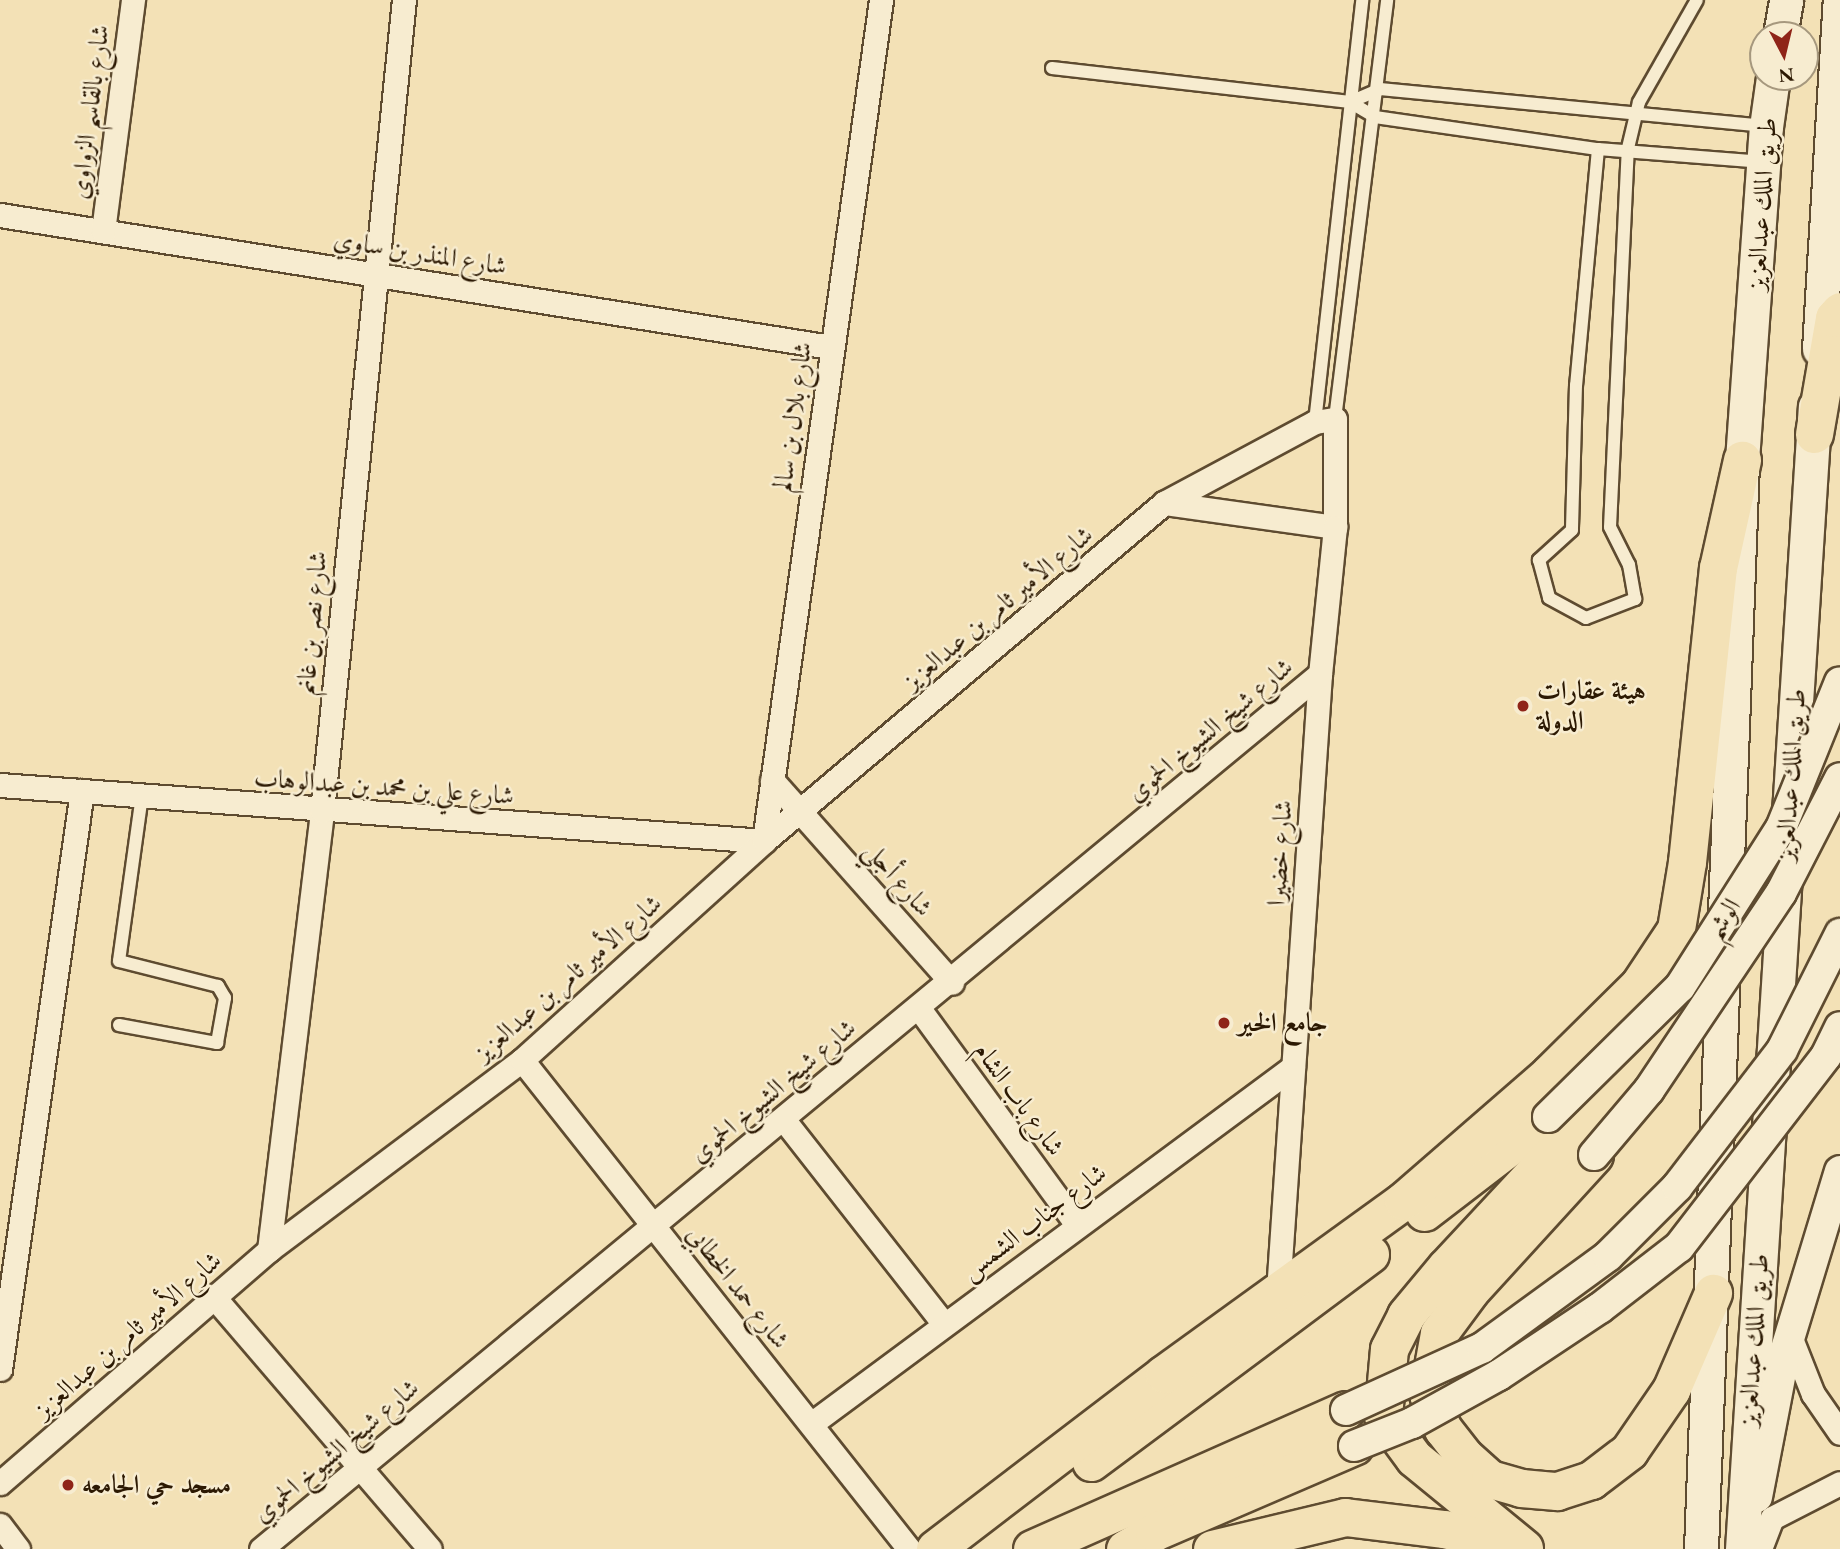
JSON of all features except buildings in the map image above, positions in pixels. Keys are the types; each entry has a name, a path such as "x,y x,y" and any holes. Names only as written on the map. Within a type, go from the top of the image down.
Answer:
{"main road":[{"path":"1782,21 1786,0"},
{"name":"طريق الملك عبدالعزيز","path":"1742,1549 1840,0"},
{"name":"طريق الملك عبدالعزيز","path":"1701,1549 1713,1293 1742,460 1763,162 1771,91"},
{"path":"1814,434 1834,318 1840,311"},
{"path":"935,1549 1278,1290 1403,1201 1549,1074 1639,985 1676,929 1688,862 1718,568 1742,460"},
{"path":"1525,1549 1414,1458 1383,1416 1390,1349 1406,1315 1446,1267 1627,1073 1680,986"},
{"path":"976,1549 1232,1360 1548,1117"},
{"path":"1594,1154 1470,1291 1439,1333 1428,1394 1443,1429 1463,1455 1490,1479 1521,1488 1557,1491 1591,1480 1629,1451 1671,1390 1713,1293"},
{"path":"1032,1549 1346,1410"},
{"path":"1125,1549 1166,1527 1354,1446"},
{"path":"1212,1549 1345,1517 1444,1529 1525,1549"}],"street":[{"name":"شارع بالقاسم الزواوي","path":"103,231 133,0"},
{"name":"شارع نصر بن غانم","path":"269,1250 322,811 374,274 404,0"},
{"name":"شارع بلال بن سالم","path":"764,841 881,0"},
{"name":"شارع المنذر بن ساوي","path":"0,215 831,346"},
{"name":"شارع الأمير ثامر بن عبدالعزيز","path":"0,1483 269,1250 522,1060 764,841 1164,503 1325,421"},
{"name":"شارع خضيرا","path":"1278,1290 1320,674 1335,527 1325,421"},
{"path":"1164,503 1335,527"},
{"name":"شارع شيخ الشيوخ الحموي","path":"261,1549 918,1007 952,983 1320,674"},
{"name":"الوشم","path":"1548,1117 1680,986 1781,828 1840,681"},
{"path":"1594,1154 1649,1090 1781,894 1840,778"},
{"name":"شارع أجلي","path":"772,780 952,983"},
{"name":"شارع علي بن محمد بن عبدالوهاب","path":"0,785 322,811 764,841"},
{"path":"0,1369 82,792"},
{"path":"1346,1410 1482,1348 1608,1256 1677,1187 1782,1050 1840,934"},
{"name":"شارع باب الشام","path":"918,1007 1076,1224"},
{"path":"1354,1446 1412,1423 1499,1375 1600,1308 1679,1247 1826,1056 1840,1027"},
{"name":"شارع حمد الخطابي","path":"522,1060 909,1549"},
{"name":"شارع جناب الشمس","path":"811,1424 1076,1224 1293,1067"},
{"path":"783,1120 944,1325"},
{"path":"1748,1549 1790,1336 1840,1171"},
{"path":"213,1296 430,1549"},
{"path":"1790,1336 1813,1394 1840,1433"},
{"path":"1760,1549 1772,1518 1840,1483"},
{"path":"0,1525 18,1549"}],"lane":[{"path":"1325,421 1350,102 1362,0"},
{"path":"1325,421 1380,89 1387,0"},
{"path":"1598,149 1576,385 1572,530 1539,560 1549,598 1586,618 1635,598 1629,565 1610,527 1629,148 1639,112 1639,102 1696,0"},
{"path":"1052,68 1350,102 1375,117 1598,149 1629,148 1763,162"},
{"path":"1350,102 1380,89 1639,112 1766,127"},
{"path":"119,1025 217,1043 225,998 218,986 119,961 142,796"}],"place":[{"name":"هيئة عقارات الدولة","path":"1523,706"},
{"name":"جامع الخير","path":"1224,1023"},
{"name":"مسجد حي الجامعه","path":"68,1485"}]}
